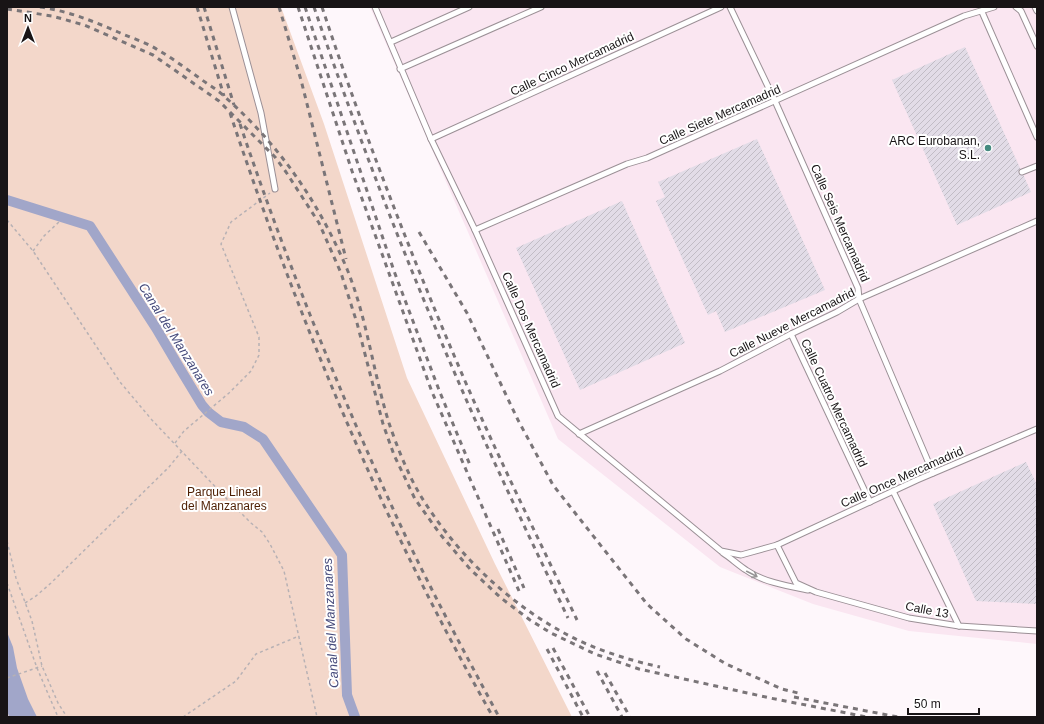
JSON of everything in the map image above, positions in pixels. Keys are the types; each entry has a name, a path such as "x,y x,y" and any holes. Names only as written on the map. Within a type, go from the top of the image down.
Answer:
{"lane":[{"path":"232,7 261,114 275,190"},
{"name":"Calle Dos Mercamadrid","path":"375,7 430,138 475,230 558,416 721,551 741,555 777,545"},
{"path":"390,42 469,7"},
{"path":"400,69 541,7"},
{"name":"Calle Cinco Mercamadrid","path":"430,138 721,7"},
{"name":"Calle Seis Mercamadrid","path":"730,7 775,100 858,288 859,299 933,473"},
{"path":"971,14 973,7"},
{"name":"Calle Siete Mercamadrid","path":"475,230 627,164 648,158 775,100 971,14 982,12 994,7"},
{"path":"1016,7 1021,11 1037,46"},
{"path":"1035,7 1037,11"},
{"path":"982,12 1037,137"},
{"path":"1022,172 1037,166"},
{"name":"Calle Nueve Mercamadrid","path":"579,434 720,371 837,312 859,299 1037,221"},
{"name":"Calle Cuatro Mercamadrid","path":"791,334 870,502"},
{"name":"Calle Once Mercamadrid","path":"777,545 933,473 1037,429"},
{"path":"893,491 959,626"},
{"name":"Calle 13","path":"777,545 796,583 816,592"},
{"name":"Calle 13","path":"721,551 746,570 760,578 788,587 816,592 909,618 959,626 1037,631"}],"path":[{"path":"175,443 184,431 216,404 251,370 259,355 259,338 220,244 231,222 275,190"},
{"path":"7,220 33,251 120,382 152,420 262,532 270,544 284,571 317,717"},
{"path":"33,251 44,236 60,221"},
{"path":"25,603 51,583 164,472 182,451"},
{"path":"7,541 16,578 32,621 42,666 58,703 67,717"},
{"path":"7,583 37,668 58,717"},
{"path":"183,717 236,681 256,654 299,636"},
{"path":"7,678 42,666"}],"shaded area":[{"path":"370,7 1037,7 1037,644 909,631 813,604 720,567 558,439"}],"green space":[{"name":"Parque Lineal del Manzanares","path":"7,7 281,7 324,124 407,378 495,564 572,717 7,717"}],"water":[{"path":"7,632 13,647 17,668 28,699 37,717 9,717 7,710"}],"building":[{"path":"965,47 1031,192 957,225 892,80"},
{"path":"757,139 825,290 725,332 716,311 708,315 656,201 665,197 658,182"},
{"path":"622,201 685,343 580,390 516,248"},
{"path":"1026,462 1037,485 1037,604 976,601 933,504"}],"waterway":[{"name":"Canal del Manzanares","path":"7,200 90,226 156,328 202,405 208,412 221,422 244,427 263,439 342,555 347,695 355,717"}],"railway":[{"path":"40,7 80,17 153,47 219,91 263,135 296,176 336,244 347,269 360,307 383,404 392,432 412,481 436,519 467,557 484,574 522,606 543,620 575,639 599,649 660,667"},
{"path":"197,7 224,96"},
{"path":"204,7 234,105"},
{"path":"279,7 301,80 346,259"},
{"path":"298,7 352,171 432,392 519,591"},
{"path":"305,7 394,271 439,390 470,465"},
{"path":"314,7 347,102 420,290 485,442 568,618"},
{"path":"322,7 372,149 445,335 492,441 577,620"},
{"path":"7,9 52,16 84,25 153,55 219,101 275,157 319,223 341,273 357,323 383,424 394,455 415,499 440,534 470,569 501,598 530,620 551,633 595,654 639,669 770,698 867,717"},
{"path":"230,113 285,268 346,421 380,497 416,571 453,645 493,717"},
{"path":"240,124 277,228 317,332 382,485 416,558 499,717"},
{"path":"419,232 467,313 518,420 553,485 647,604 686,639 726,664 782,689 802,694"},
{"path":"498,529 524,588"},
{"path":"553,648 590,717"},
{"path":"547,649 583,717"},
{"path":"597,671 622,717"},
{"path":"605,673 630,717"},
{"path":"794,697 898,717"}],"place":[{"name":"ARC Eurobanan, S.L.","path":"988,148"}]}
